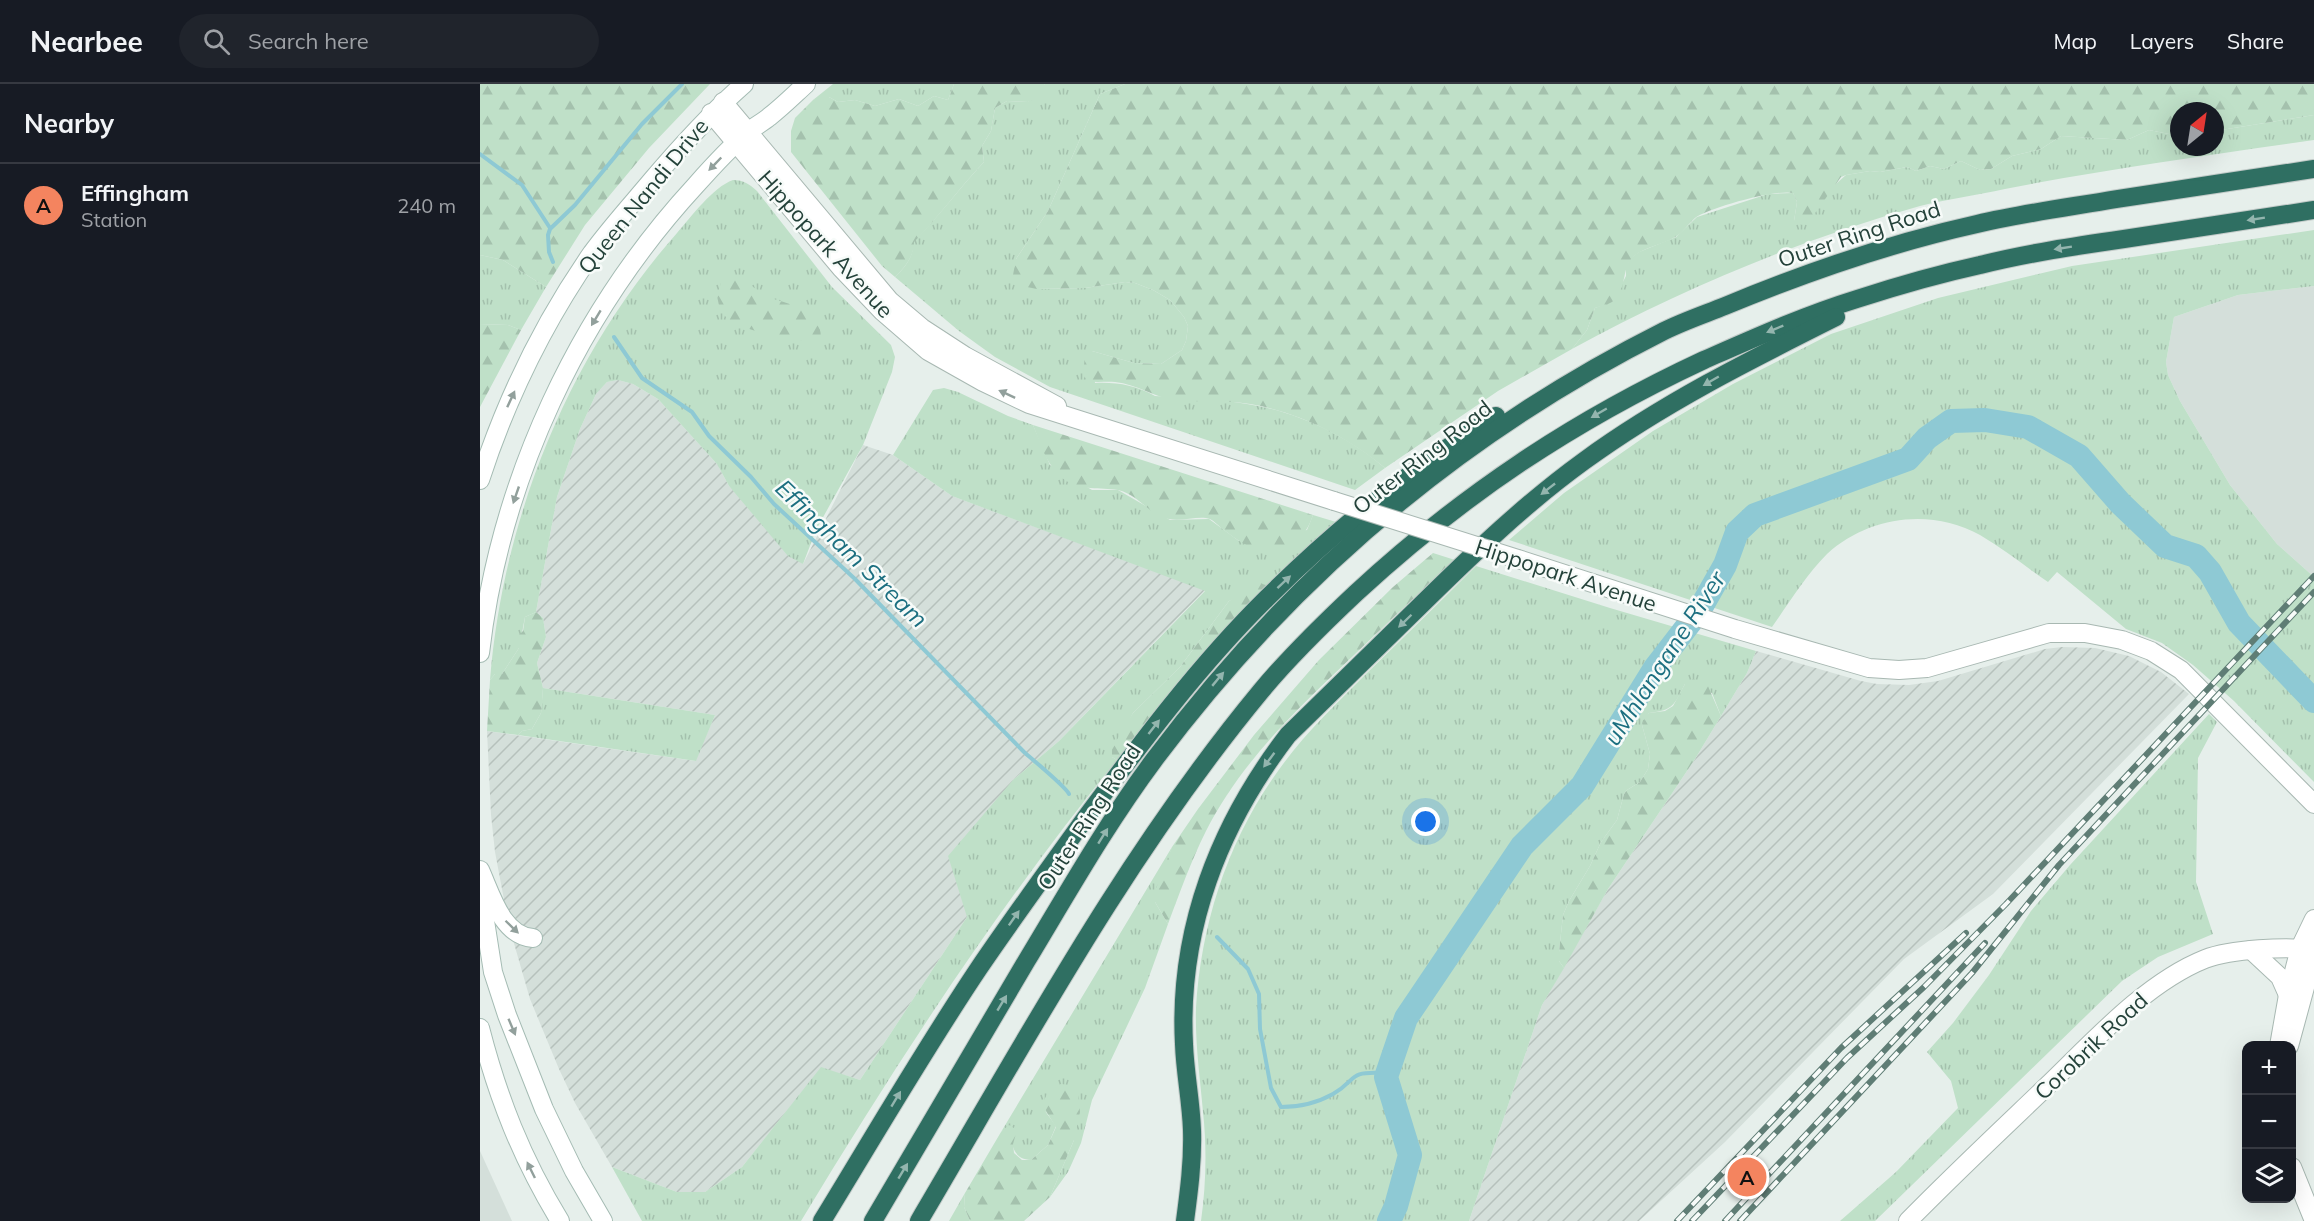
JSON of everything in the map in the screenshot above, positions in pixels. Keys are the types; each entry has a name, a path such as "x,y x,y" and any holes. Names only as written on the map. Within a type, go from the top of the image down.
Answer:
{"highway":[{"name":"Outer Ring Road","path":"873,1221 1076,879 1151,763 1263,628 1342,550 1428,479 1517,415 1560,388 1670,328 1824,268 1889,247 1979,223 2073,206 2314,169"},
{"path":"919,1221 1107,903 1215,748 1264,688 1342,607 1386,566 1477,492 1601,411 1743,342 1826,310 1981,264 2043,252 2314,210"},
{"path":"1185,1221 1191,1176 1192,1129 1184,1044 1184,998 1189,954 1210,873 1244,796 1265,765 1288,735 1502,527 1585,460 1683,397 1731,370 1894,288"},
{"path":"822,1221 978,969 1056,859 1186,687 1266,598 1319,549 1388,492 1470,432 1599,355 1670,328"}],"street":[{"name":"Queen Nandi Drive","path":"480,480 496,433 518,383 575,278 615,225 717,108 744,84"},
{"name":"Queen Nandi Drive","path":"480,653 490,589 509,513 544,417 601,309 681,202 742,138 806,84"},
{"name":"Hippopark Avenue","path":"717,108 890,301 922,327 965,356 1036,393 1082,421 1845,663 1869,668 1899,670 1928,668 2049,633 2085,633 2122,639 2151,651 2181,670 2314,804"},
{"path":"480,870 501,916 521,936 533,938"},
{"path":"480,889 487,973 507,1015 544,1109 574,1171 603,1221"},
{"path":"2290,1041 2310,969 2309,950 2312,923"},
{"path":"2251,950 2280,977 2288,995"},
{"name":"Corobrik Road","path":"1908,1221 2056,1076 2145,994 2208,958 2251,950 2309,950"},
{"path":"2280,1041 2288,995 2309,950"},
{"path":"480,1028 486,1065 514,1135 537,1184 560,1221"},
{"path":"2296,1177 2314,1221"}],"shaded area":[{"path":"2314,286 2314,577 2277,544 2230,485 2180,401 2168,375 2166,362 2174,317 2238,295"},
{"path":"618,380 633,384 658,399 717,464 729,486 803,564 863,445 893,455 952,496 1205,590 1059,741 1013,780 967,917 860,1080 821,1068 742,1167 705,1192 677,1192 612,1167 575,1103 530,999 509,926 495,852 491,815 487,731 695,761 715,715 543,688 537,663 546,637 543,618 536,612 557,497 580,429 596,394 607,382"},
{"path":"2095,648 2129,656 2161,672 2189,694 1993,894 1904,959 1725,1142 1639,1221 1469,1221 1542,1005 1608,889 1695,759 1747,673 1756,651 1861,681 1909,685 1938,681 2045,649"},
{"path":"480,1151 512,1221 480,1221"}],"green space":[{"path":"480,84 710,84 649,148 585,225 546,287 503,260 480,255"},
{"path":"833,84 954,84 948,100 934,96 918,106 899,99 875,106 855,100 838,102 829,97 813,100"},
{"path":"954,84 1045,84 1038,98 1028,102 1007,101 995,108 991,131 982,146 984,162 914,242 911,257 895,277 882,266 791,152 791,131 795,118 813,100 820,97 829,97 838,102 855,100 875,106 899,99 918,106 934,96 948,100"},
{"path":"1045,84 1125,84 1100,94 1048,211 1016,259 1037,289 1085,288 1125,282 1153,290 1170,300 1184,317 1188,326 1182,350 1161,364 1134,363 1092,351 1095,383 1125,385 1155,396 1236,402 1284,412 1355,445 1385,468 1355,490 1050,387 995,357 959,331 895,277 910,257 913,242 984,162 982,146 991,131 995,108 1007,101 1028,102"},
{"path":"1125,84 2314,84 2314,115 2224,130 2224,102 2170,102 2170,134 2149,130 2127,140 2061,136 2041,149 2012,156 1991,169 1980,170 1961,161 1944,169 1930,166 1916,171 1907,167 1846,175 1841,177 1810,220 1802,225 1794,221 1797,202 1793,193 1772,194 1714,209 1695,218 1675,237 1633,257 1627,267 1617,298 1595,308 1587,330 1572,349 1498,391 1385,468 1339,436 1286,413 1250,404 1176,400 1123,383 1088,381 1083,375 1085,355 1092,351 1134,363 1161,364 1182,350 1188,326 1184,317 1170,300 1135,283 1125,282 1085,288 1037,289 1022,286 1013,275 1016,259 1048,211 1100,94"},
{"path":"2314,115 2314,140 2224,153 2224,130"},
{"path":"2149,130 2170,134 2170,156 2206,156 2043,182 1920,206 1875,219 1786,250 1699,286 1572,349 1587,330 1595,308 1613,301 1626,276 1626,266 1631,258 1639,252 1676,237 1697,217 1768,194 1793,193 1797,202 1794,221 1846,175 1907,167 1916,171 1930,166 1944,169 1961,161 1980,170 1991,169 2012,156 2041,149 2061,136 2127,140"},
{"path":"733,180 746,183 757,191 832,287 891,345 895,357 892,372 863,445 816,530 803,564 788,556 729,486 717,464 658,399 633,384 618,380 607,382 596,394 580,429 557,497 536,612 525,617 519,648 502,674 495,674 490,680 497,619 526,499 548,441 574,385 604,331 638,281 703,203 718,189"},
{"path":"2314,230 2314,286 2238,295 2174,317 2166,362 2168,375 2180,401 2230,485 2277,544 2314,577 2314,782 2234,701 2193,665 2162,643 2126,629 2057,572 2048,582 1989,540 1961,527 1941,521 1921,519 1881,524 1862,531 1844,541 1819,562 1772,627 1509,540 1564,493 1653,431 1733,384 1831,334 1938,298 2072,266"},
{"path":"480,255 503,260 546,287 521,330 508,325 480,324"},
{"path":"730,277 741,280 771,298 796,306 811,314 820,328 819,341 783,340 731,323 720,310 717,296 721,283"},
{"path":"480,324 508,325 521,330 480,407"},
{"path":"944,388 1033,425 1050,465 1092,490 1118,490 1170,520 1209,519 1239,541 1307,530 1313,515 1336,522 1269,586 1229,601 1180,667 1133,713 1112,757 1117,760 1073,815 990,928 912,1043 801,1221 642,1221 612,1167 677,1192 705,1192 742,1167 821,1067 860,1080 967,917 948,856 1013,780 1059,741 1205,591 952,496 893,455 933,390"},
{"path":"1033,425 1313,515 1302,535 1289,544 1265,549 1250,546 1236,539 1210,519 1169,519 1156,514 1125,492 1078,486 1065,480 1049,462"},
{"path":"1433,553 1455,560 1311,696 1253,759 1236,782 1206,831 1168,924 1155,902 1155,891 1172,847 1198,809 1254,735 1319,660 1393,587"},
{"path":"1476,566 1756,651 1747,673 1721,716 1712,693 1685,684 1672,705 1664,710 1649,713 1642,725 1650,754 1648,769 1640,782 1624,794 1617,820 1601,842 1563,915 1559,961 1564,968 1542,1005 1469,1221 1201,1221 1205,1153 1196,1008 1204,945 1211,914 1231,854 1260,798 1299,744 1321,719"},
{"path":"1259,583 1269,586 1152,717 1117,760 1112,757 1112,748 1133,713 1180,667 1229,601"},
{"path":"536,612 543,618 546,637 537,663 543,688 541,713 532,729 522,731 518,735 487,731 490,680 495,674 502,674 519,648 516,638 523,631 525,617"},
{"path":"1693,679 1707,684 1721,716 1608,889 1564,968 1559,961 1563,915 1601,842 1617,820 1624,794 1640,782 1648,769 1650,754 1642,725 1646,716 1649,713 1665,711 1673,706 1685,684"},
{"path":"543,688 715,715 696,761 518,735 522,731 532,729 541,713"},
{"path":"2209,714 2217,722 2198,758 2196,882 2213,934 2158,957 2122,981 1875,1221 1840,1221 1896,1172 1958,1108 1951,1081 1927,1052 1953,1023 1989,975 2031,911 2070,865"},
{"path":"1172,847 1155,902 1168,924 1145,988 1092,1100 1081,1143 1068,1172 1050,1197 1074,1140 1045,1111 1056,1126 1048,1145 1031,1160 1024,1159 1016,1153 1009,1126 1001,1132"},
{"path":"1061,1084 1071,1086 1078,1093 1080,1112 1074,1140 1050,1197 1024,1221 970,1221 964,1207 965,1193 1001,1132 1009,1125 1017,1130 1013,1144 1014,1153 1022,1160 1031,1160 1048,1145 1056,1127 1044,1103 1048,1094"},
{"path":"965,1193 964,1207 970,1221 949,1221"}],"waterway":[{"path":"553,262 549,252 550,229 575,205 642,124 682,84"},
{"path":"480,154 522,185 550,228"},
{"name":"Effingham Stream","path":"614,337 642,378 692,412 709,436 751,477 774,504 855,579 1024,752 1069,794"},
{"name":"uMhlangane River","path":"1389,1221 1396,1206 1410,1155 1386,1077 1406,1018 1522,846 1582,786 1655,668 1699,611 1725,565 1737,532 1755,515 1908,459 1927,438 1951,421 1985,420 2028,427 2079,456 2120,503 2165,546 2196,556 2210,572 2239,623 2314,701"},
{"name":"Effingham Stream","path":"1217,937 1248,969 1259,994 1260,1029 1271,1088 1281,1107 1321,1100 1363,1073 1383,1073 1391,1094"}],"railway":[{"path":"1692,1221 1847,1058 1924,987 2006,904 2314,576"},
{"path":"1740,1221 1972,973 2059,865 2314,592"},
{"path":"1677,1221 1841,1048 1966,933"},
{"path":"1725,1221 1985,943"}],"place":[{"name":"Effingham","path":"1747,1177"}]}
